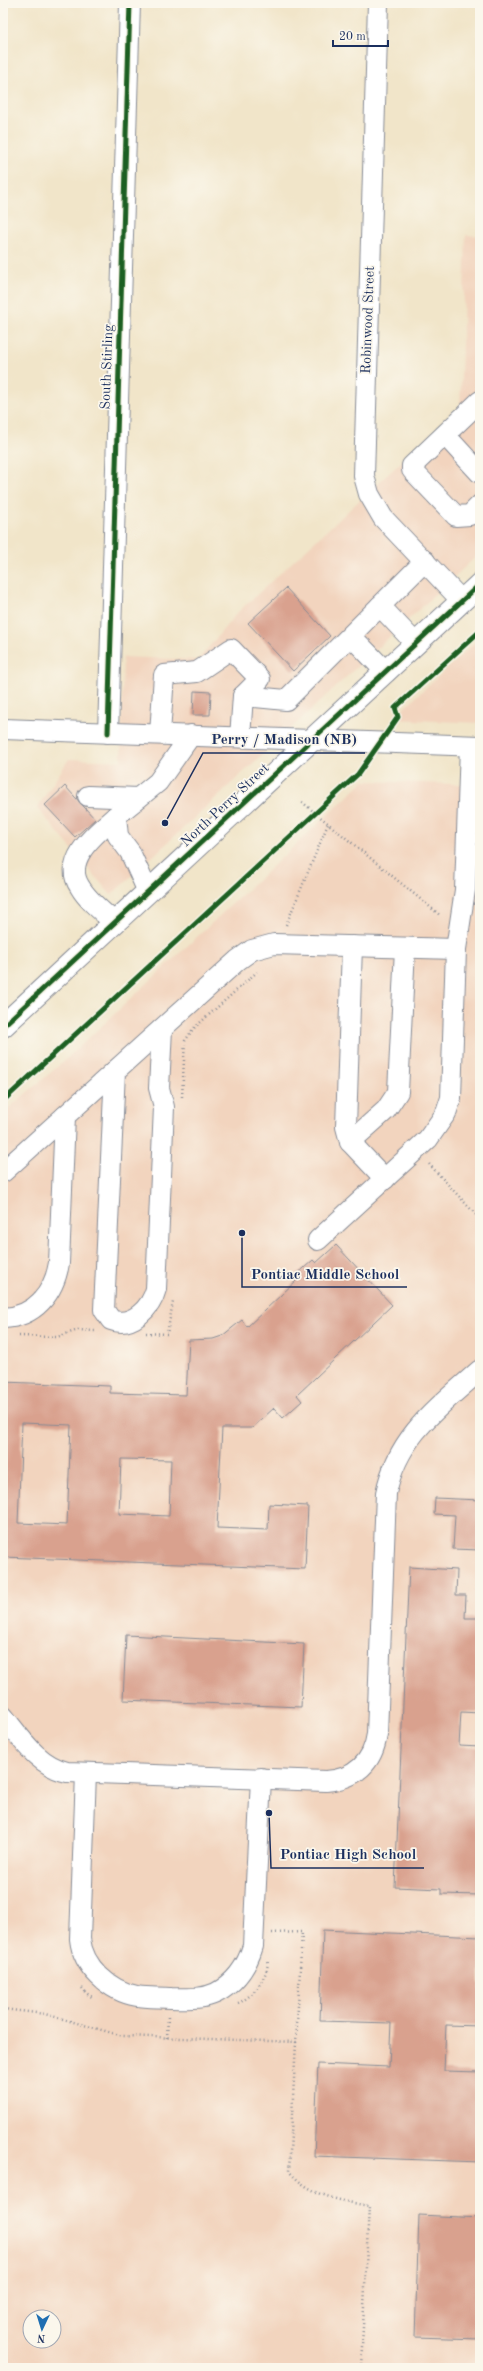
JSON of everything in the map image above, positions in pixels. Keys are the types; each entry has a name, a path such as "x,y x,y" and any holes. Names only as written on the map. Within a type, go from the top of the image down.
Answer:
{"main road":[{"name":"North Perry Street","path":"3,1026 480,584"}],"street":[{"name":"South Stirling","path":"108,733 130,3"},
{"name":"Robinwood Street","path":"378,3 364,476 369,494 377,511 462,601"},
{"path":"480,401 412,466 412,470 456,516 470,515 480,505"},
{"path":"445,435 480,473"},
{"path":"243,696 286,700 425,561"},
{"path":"380,606 416,644"},
{"path":"351,636 386,672"},
{"path":"160,734 164,675 197,672 231,649 260,679 243,696 240,737"},
{"path":"3,729 475,746 465,890 456,949 451,1098 446,1113 428,1139 318,1240"},
{"path":"115,923 80,888 75,877 75,870 79,855 90,839 158,782 191,735"},
{"path":"88,796 138,798"},
{"path":"116,816 118,836 130,852 148,892"},
{"path":"3,1172 245,954 267,945 284,944 456,949"},
{"path":"352,946 346,1127 350,1142 385,1179"},
{"path":"350,1142 386,1110 398,1092 405,948"},
{"path":"115,1071 104,1310 111,1320 121,1322 137,1316 145,1310 151,1303 156,1289 164,1107 159,1088 162,1029"},
{"path":"3,1318 22,1314 38,1305 46,1297 56,1277 59,1263 65,1116"},
{"path":"3,1716 46,1764 58,1770 86,1773 337,1780 356,1772 364,1766 373,1752 377,1734 388,1483 396,1459 413,1432 480,1370"},
{"path":"86,1773 80,1939 83,1954 88,1964 102,1979 127,1993 137,1996 198,1999 215,1993 230,1983 245,1966 253,1946 261,1778"}],"path":[{"path":"302,802 459,930"},
{"path":"310,819 321,809"},
{"path":"284,944 285,928 328,824"},
{"path":"182,1104 185,1041 193,1029 258,971"},
{"path":"425,1160 480,1219"},
{"path":"145,1333 167,1334 173,1300"},
{"path":"11,1336 57,1337 78,1330 100,1331"},
{"path":"270,1940 270,1933 302,1932 289,2171 294,2178 333,2200 369,2206 361,2368"},
{"path":"231,2006 243,2001 258,1986 268,1969 269,1955"},
{"path":"78,1981 86,1993 99,2000"},
{"path":"3,2009 45,2014 123,2036 297,2042"}],"shaded area":[{"path":"466,235 480,236 480,553 111,895 37,808 69,759 121,761 123,657 198,660 237,613 460,408"},
{"path":"480,638 480,723 392,719"},
{"path":"364,781 480,785 480,2368 3,2368 3,1113 62,1063"}],"building":[{"path":"286,588 330,636 293,671 248,623"},
{"path":"194,691 211,692 210,715 193,715"},
{"path":"65,786 95,819 75,837 45,805"},
{"path":"336,1245 392,1305 297,1395 302,1401 283,1418 274,1408 252,1428 222,1428 217,1528 268,1530 269,1504 308,1506 305,1569 3,1557 3,1382 110,1386 110,1393 186,1395 189,1340 213,1339 222,1336 242,1320 247,1327 298,1279 295,1276 313,1260 316,1263","holes":["22,1423 71,1425 67,1525 18,1523","121,1459 171,1460 169,1516 119,1514"]},
{"path":"435,1498 480,1500 480,1550 453,1549 455,1515 434,1514"},
{"path":"409,1567 457,1570 456,1595 466,1595 465,1618 480,1618 480,1713 461,1712 459,1746 480,1747 480,1895 441,1894 441,1889 395,1887"},
{"path":"126,1635 304,1644 301,1707 123,1700"},
{"path":"323,1930 480,1937 480,2026 446,2025 444,2071 480,2072 480,2162 314,2156 318,2064 389,2067 391,2023 320,2021"},
{"path":"419,2215 480,2218 480,2339 415,2337"}],"cycle path":[{"path":"108,733 130,3"},
{"path":"3,1026 480,584"},
{"path":"3,1101 358,774 398,717 395,708 480,631"}],"place":[{"name":"Perry / Madison (NB)","path":"165,823"},
{"name":"Pontiac Middle School","path":"242,1233"},
{"name":"Pontiac High School","path":"269,1813"}]}
